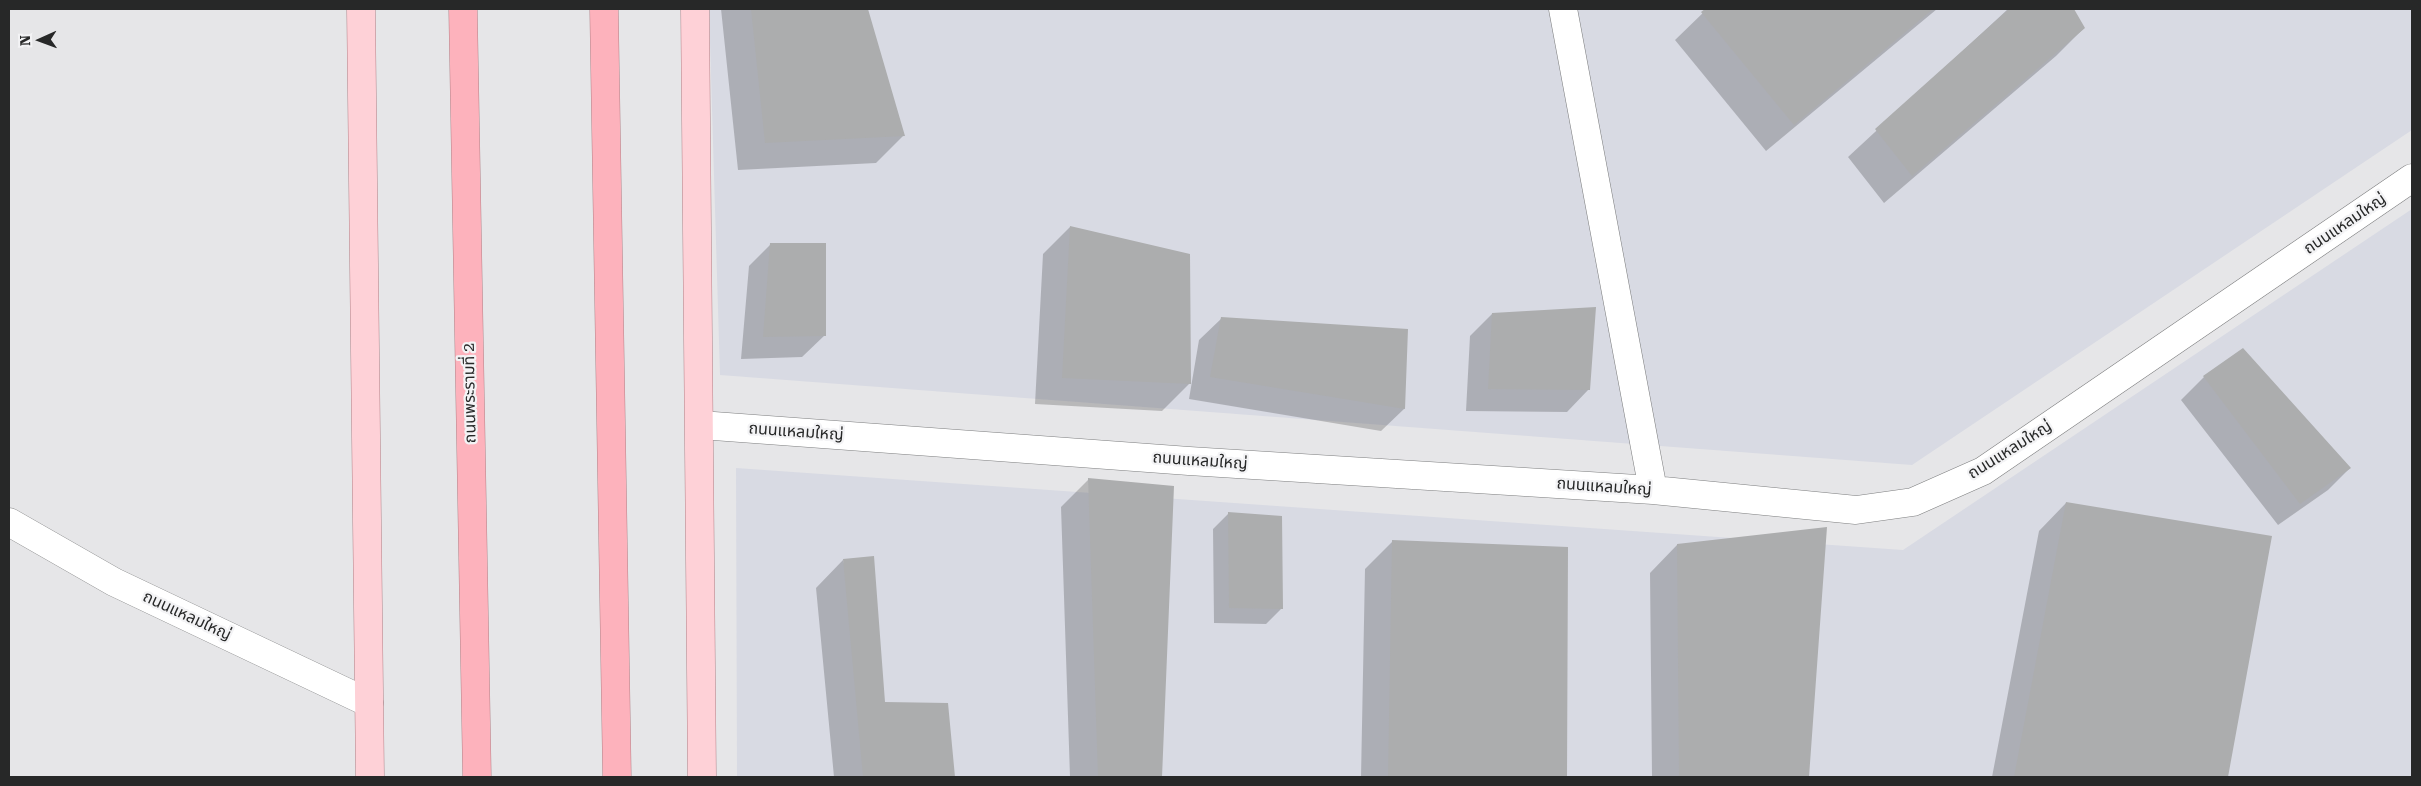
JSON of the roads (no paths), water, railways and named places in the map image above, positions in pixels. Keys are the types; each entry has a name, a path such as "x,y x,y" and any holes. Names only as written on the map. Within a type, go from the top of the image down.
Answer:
{"highway":[{"name":"ถนนพระรามที่ 2","path":"463,9 477,777"},
{"path":"604,9 617,777"}],"main road":[{"path":"362,9 370,777"},
{"path":"695,9 702,777"}],"street":[{"path":"1563,9 1653,490"},
{"name":"ถนนแหลมใหญ่","path":"700,426 1189,461 1653,490 1856,510 1913,502 1983,471 2412,178"},
{"name":"ถนนแหลมใหญ่","path":"9,522 114,582 369,703"}]}
